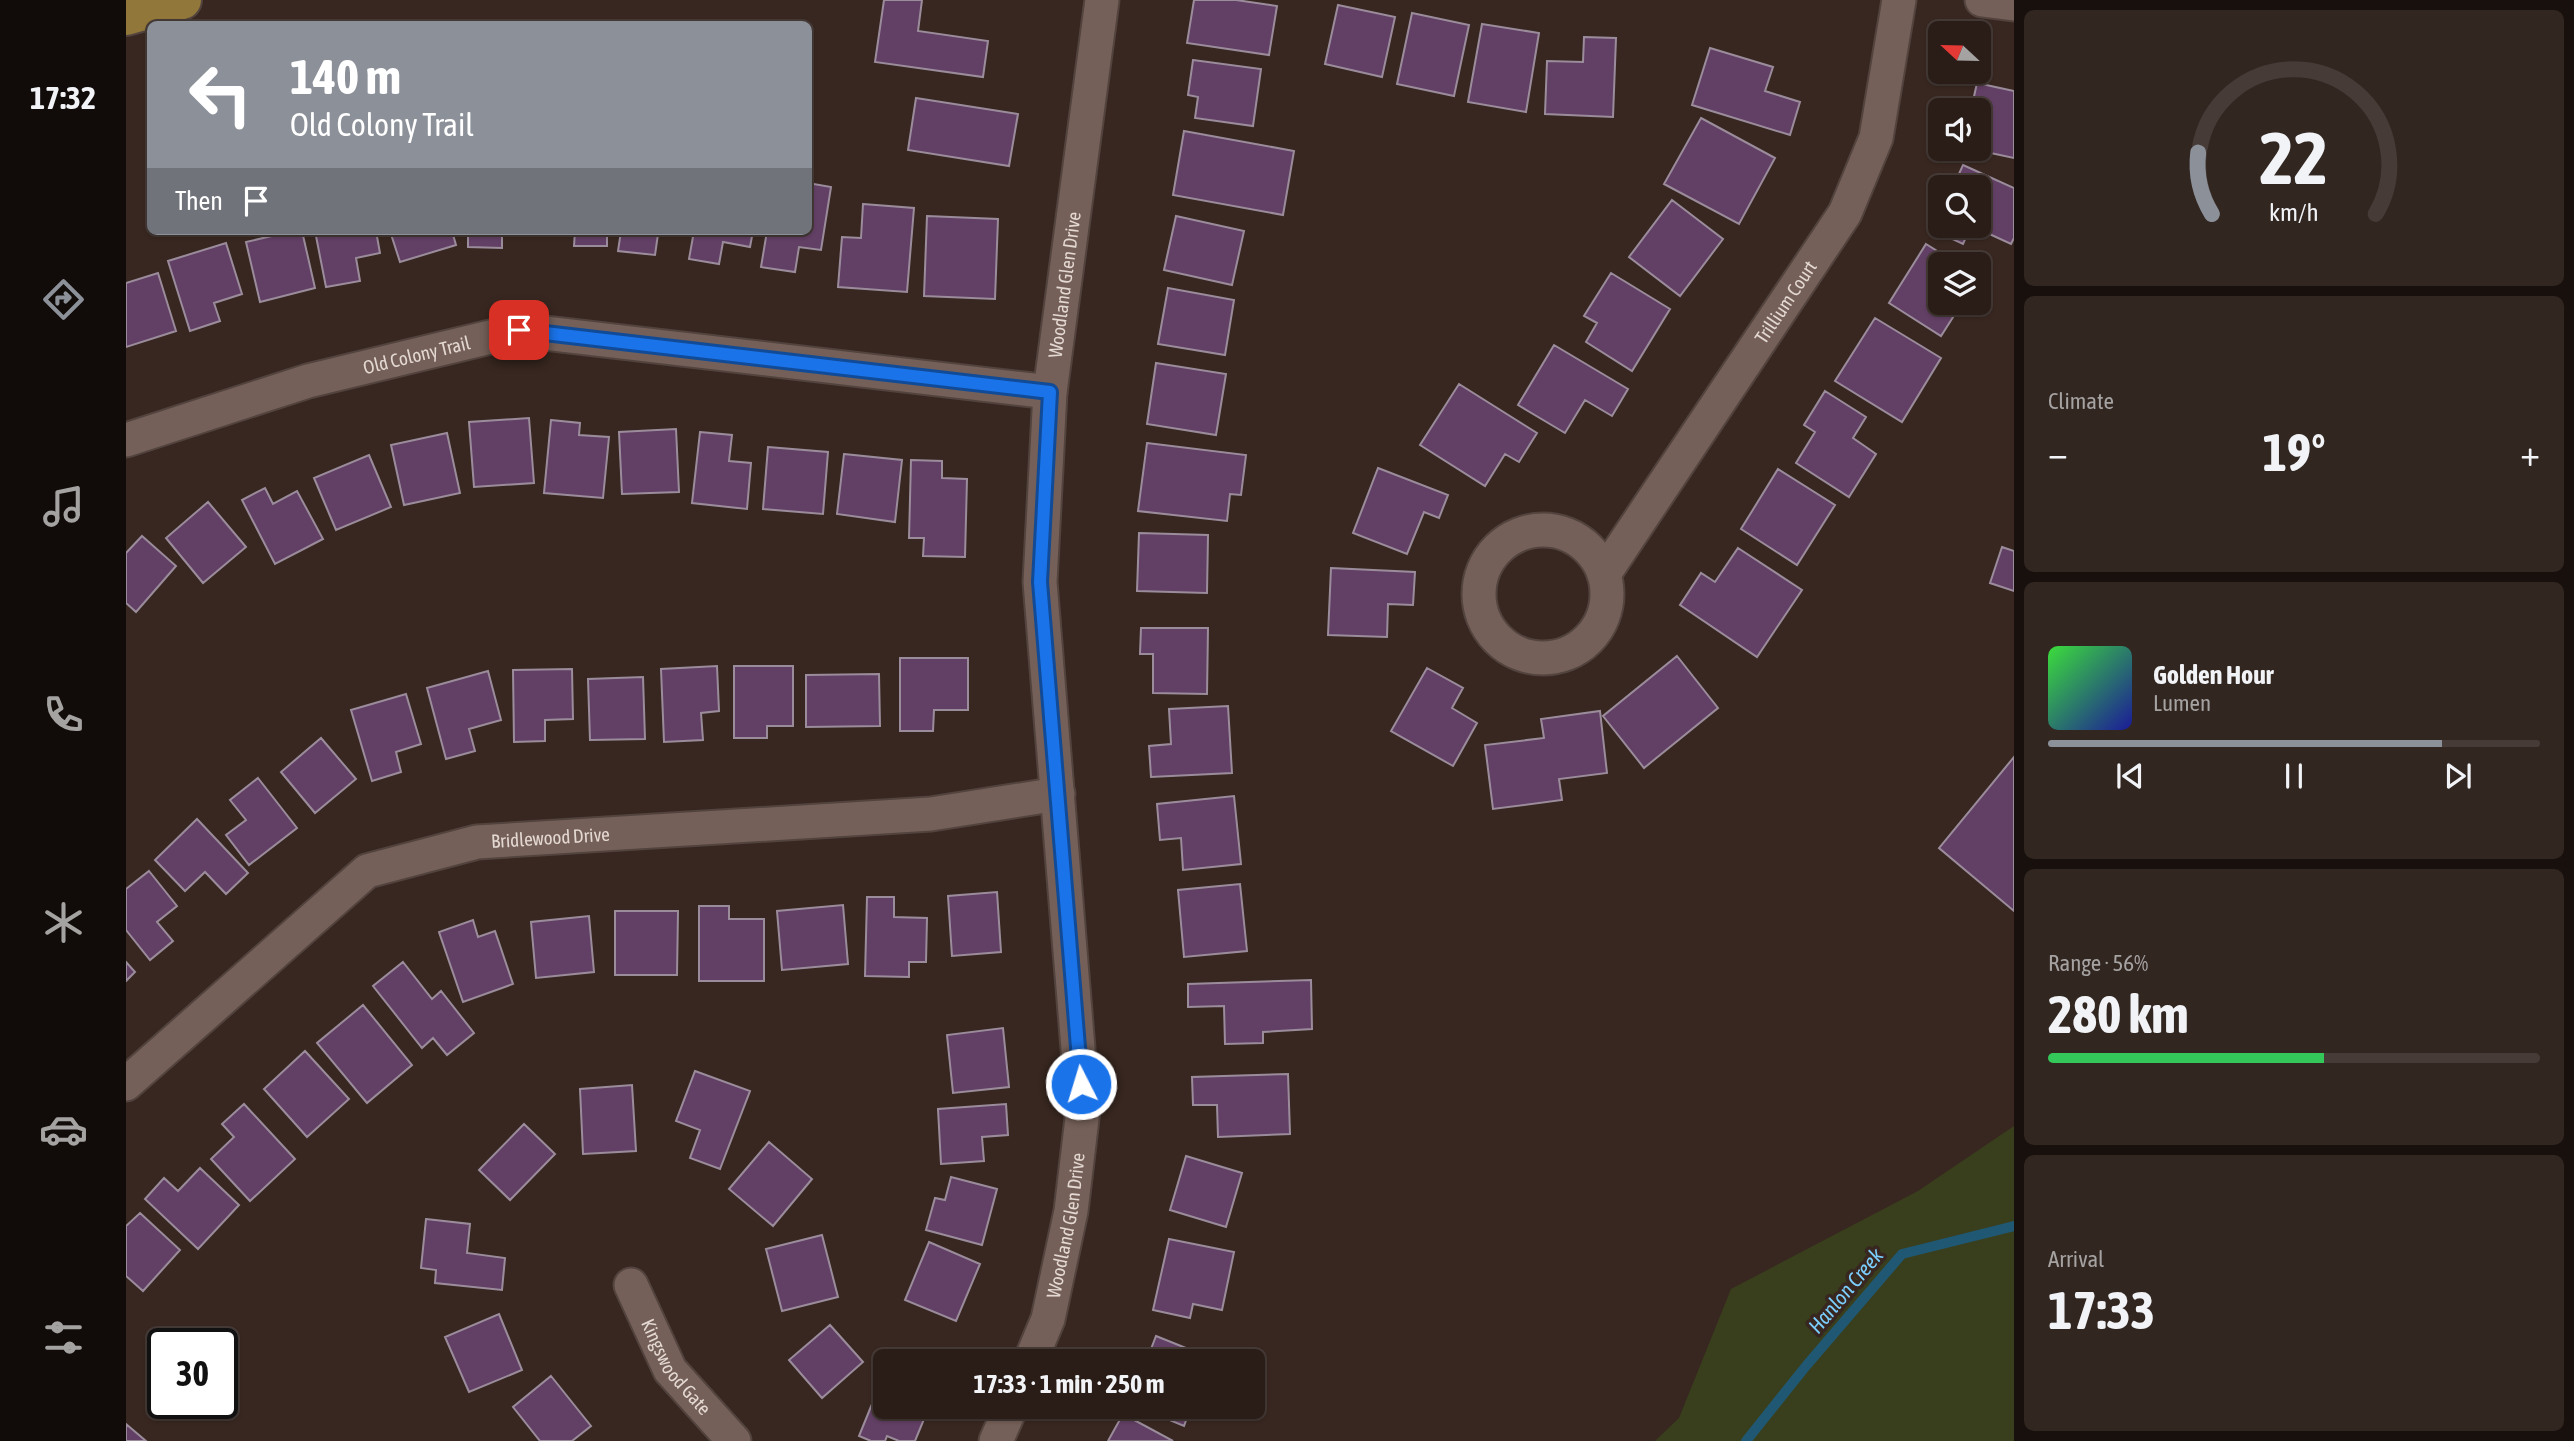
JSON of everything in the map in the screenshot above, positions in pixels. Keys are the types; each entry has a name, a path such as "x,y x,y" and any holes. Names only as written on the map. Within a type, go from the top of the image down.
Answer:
{"highway":[{"path":"126,16 182,0"}],"street":[{"name":"Woodland Glen Drive","path":"1036,1349 1048,1320 1071,1211 1083,1110 1040,582 1050,392 1102,0"},
{"name":"Trillium Court","path":"1604,574 1845,213 1876,138 1899,0"},
{"path":"1982,0 2014,4"},
{"name":"Old Colony Trail","path":"126,440 308,381 519,330 1050,392"},
{"name":"Bridlewood Drive","path":"126,1084 367,872 477,842 931,814 1058,794"},
{"name":"Kingswood Gate","path":"631,1285 670,1370 734,1441"},
{"path":"996,1441 1006,1419"}],"green space":[{"path":"2014,1126 2014,1441 1655,1441 1679,1418 1731,1289 1918,1191"}],"building":[{"path":"884,0 922,0 918,31 988,41 983,77 875,62"},
{"path":"1194,0 1236,0 1277,6 1269,55 1187,43"},
{"path":"1338,5 1395,17 1382,77 1325,64"},
{"path":"1412,13 1469,25 1454,96 1397,84"},
{"path":"1482,24 1539,33 1526,112 1468,102"},
{"path":"1584,37 1616,38 1613,117 1545,114 1547,61 1583,62"},
{"path":"1710,48 1773,67 1765,91 1800,102 1790,135 1692,105"},
{"path":"1193,60 1261,69 1253,126 1195,118 1198,97 1188,95"},
{"path":"1977,84 2014,91 2014,158 1991,153 1991,98 1974,98"},
{"path":"916,98 1018,114 1009,166 908,150"},
{"path":"1701,118 1775,158 1739,224 1664,184"},
{"path":"1184,131 1294,151 1283,215 1173,195"},
{"path":"1963,165 1985,175 1958,175"},
{"path":"1991,178 2014,188 2014,238 2011,244 1991,235"},
{"path":"812,184 831,187 821,250 799,247 795,272 761,267 766,235 812,235"},
{"path":"1672,200 1723,239 1680,296 1629,257"},
{"path":"863,204 914,208 907,292 838,287 842,237 861,238"},
{"path":"927,216 998,219 995,299 924,296"},
{"path":"1176,216 1244,231 1232,285 1164,270"},
{"path":"276,235 303,235 315,288 260,302 246,242"},
{"path":"316,235 377,235 380,253 356,258 360,281 326,287"},
{"path":"391,235 453,235 456,245 400,262"},
{"path":"468,235 502,235 502,248 468,247"},
{"path":"575,235 607,235 607,246 574,246"},
{"path":"620,235 658,235 655,255 618,251"},
{"path":"693,235 752,235 750,247 723,242 719,264 689,259"},
{"path":"1950,238 1966,238 1963,244"},
{"path":"226,243 242,294 214,303 220,321 190,331 168,261"},
{"path":"1926,244 1939,252 1928,252 1928,315 1954,315 1941,336 1889,303"},
{"path":"158,273 176,331 126,347 126,283"},
{"path":"1611,273 1670,309 1632,371 1586,342 1597,323 1584,316"},
{"path":"1168,288 1234,300 1225,355 1158,344"},
{"path":"1875,318 1941,358 1902,422 1835,381"},
{"path":"1554,345 1628,389 1612,416 1585,400 1565,433 1518,405"},
{"path":"1156,363 1226,374 1216,435 1147,424"},
{"path":"1459,384 1537,433 1519,462 1505,454 1485,486 1420,445"},
{"path":"1825,391 1866,417 1853,438 1876,454 1849,497 1796,463 1815,432 1804,425"},
{"path":"529,418 534,483 474,487 469,422"},
{"path":"551,420 580,423 579,435 609,437 603,498 544,493"},
{"path":"676,429 679,492 622,494 619,432"},
{"path":"700,432 732,435 729,461 751,463 747,509 692,503"},
{"path":"447,433 460,493 404,505 391,445"},
{"path":"1147,443 1246,455 1241,495 1230,494 1227,521 1138,511"},
{"path":"768,447 828,452 823,514 763,509"},
{"path":"844,454 902,460 895,522 837,514"},
{"path":"369,455 391,507 336,530 314,478"},
{"path":"911,460 942,461 942,478 967,479 965,557 923,556 924,538 909,538"},
{"path":"1378,468 1448,495 1439,518 1424,512 1407,554 1353,533"},
{"path":"1778,469 1835,505 1797,565 1741,529"},
{"path":"265,488 273,504 297,491 323,539 275,564 242,500"},
{"path":"208,502 246,547 203,583 166,538"},
{"path":"1139,533 1208,535 1207,593 1137,591"},
{"path":"142,536 176,566 136,612 126,603 126,553"},
{"path":"2002,547 2014,551 2014,591 1990,583"},
{"path":"1738,548 1802,590 1757,657 1680,605 1701,573 1715,582"},
{"path":"1331,568 1415,572 1413,605 1388,604 1387,637 1328,635"},
{"path":"1141,628 1208,628 1207,694 1153,693 1153,654 1140,654"},
{"path":"1677,656 1718,708 1644,768 1603,716"},
{"path":"900,658 968,658 968,710 934,710 933,731 900,731"},
{"path":"717,666 719,711 701,713 703,740 664,742 661,669"},
{"path":"734,666 793,666 793,726 767,726 767,738 734,738"},
{"path":"1427,668 1463,688 1452,708 1477,723 1453,766 1391,731"},
{"path":"572,669 573,719 545,720 545,741 514,742 513,670"},
{"path":"488,671 501,720 469,729 475,751 446,759 427,688"},
{"path":"879,674 880,726 806,727 806,675"},
{"path":"643,677 645,739 590,740 588,679"},
{"path":"406,694 421,744 396,752 401,772 372,781 351,710"},
{"path":"1228,706 1232,773 1151,777 1149,746 1171,744 1169,709"},
{"path":"1600,711 1607,773 1559,779 1562,800 1493,809 1485,745 1544,738 1541,719"},
{"path":"321,738 356,779 315,813 281,772"},
{"path":"2014,757 2014,911 1939,848"},
{"path":"258,778 297,828 249,865 226,835 246,820 230,800"},
{"path":"1234,796 1241,864 1183,870 1181,838 1160,840 1157,804"},
{"path":"197,819 248,873 226,894 205,872 185,891 155,860"},
{"path":"149,871 177,906 157,922 173,941 150,960 126,930 126,889"},
{"path":"1240,884 1247,951 1184,957 1178,890"},
{"path":"997,892 1001,952 952,956 948,896"},
{"path":"867,897 894,897 894,917 927,918 926,962 909,962 909,977 865,976"},
{"path":"843,905 848,964 782,970 777,911"},
{"path":"699,906 729,906 729,919 764,919 764,981 699,981"},
{"path":"615,911 678,911 677,975 615,975"},
{"path":"589,916 594,972 536,978 531,922"},
{"path":"473,920 478,937 495,931 513,984 463,1002 439,932"},
{"path":"126,962 135,972 126,981"},
{"path":"403,962 432,999 441,991 474,1033 447,1055 433,1038 422,1048 373,986"},
{"path":"1311,980 1312,1029 1263,1032 1263,1043 1225,1044 1224,1006 1188,1007 1188,984"},
{"path":"363,1005 412,1065 367,1103 317,1043"},
{"path":"1003,1028 1009,1087 953,1093 947,1035"},
{"path":"305,1051 349,1099 307,1137 264,1089"},
{"path":"695,1071 750,1091 720,1169 690,1158 700,1130 676,1121"},
{"path":"1288,1074 1290,1134 1218,1137 1217,1105 1193,1105 1192,1077"},
{"path":"632,1085 636,1151 583,1154 580,1089"},
{"path":"244,1104 295,1159 250,1201 211,1159 234,1137 222,1124"},
{"path":"1006,1104 1008,1135 982,1137 984,1161 941,1164 938,1109"},
{"path":"524,1124 555,1154 510,1200 479,1170"},
{"path":"769,1142 812,1179 773,1226 729,1189"},
{"path":"1186,1156 1242,1173 1226,1227 1170,1210"},
{"path":"200,1168 239,1205 198,1249 145,1199 164,1178 178,1191"},
{"path":"951,1177 997,1189 982,1245 926,1230 935,1198 945,1200"},
{"path":"140,1213 180,1250 143,1291 126,1276 126,1226"},
{"path":"426,1219 470,1224 467,1253 505,1258 502,1290 435,1283 436,1270 421,1268"},
{"path":"822,1235 838,1297 782,1311 766,1249"},
{"path":"1169,1239 1234,1252 1222,1310 1193,1304 1190,1318 1153,1310"},
{"path":"929,1242 980,1264 956,1321 905,1300"},
{"path":"499,1314 522,1370 469,1392 445,1337"},
{"path":"830,1325 863,1362 822,1398 789,1360"},
{"path":"1156,1336 1188,1349 1151,1349"},
{"path":"551,1376 591,1426 572,1441 540,1441 513,1407"},
{"path":"873,1402 873,1419 924,1419 915,1441 899,1441 887,1436 885,1441 871,1441 859,1436"},
{"path":"1120,1419 1132,1419 1173,1441 1108,1441"},
{"path":"1167,1419 1187,1419 1184,1426"},
{"path":"126,1424 146,1441 126,1441"}],"waterway":[{"name":"Hanlon Creek","path":"1746,1441 1902,1254 2014,1226"}],"route":[{"path":"519,330 1050,392 1040,582 1081,1084"}]}
